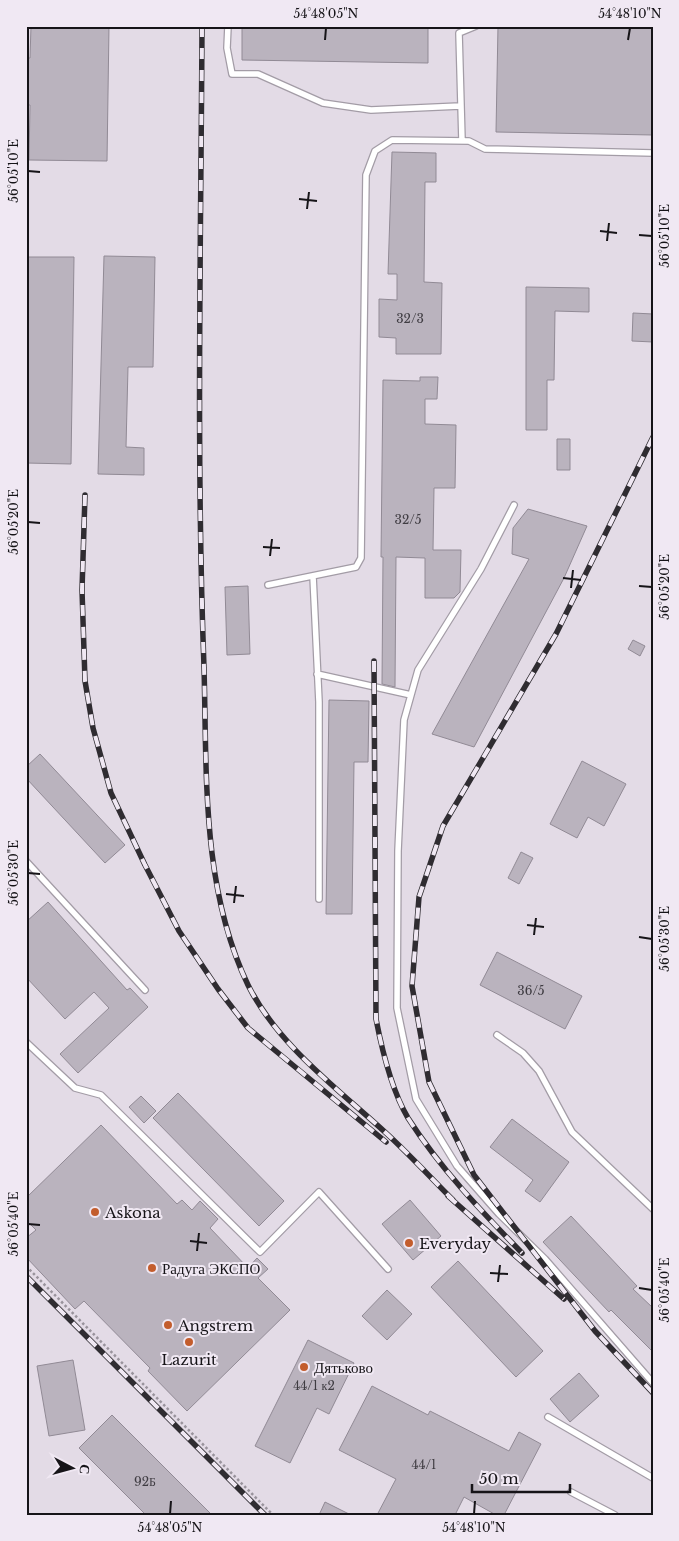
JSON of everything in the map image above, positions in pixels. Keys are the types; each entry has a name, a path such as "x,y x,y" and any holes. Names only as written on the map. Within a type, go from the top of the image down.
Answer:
{"lane":[{"path":"228,26 227,48 232,74 258,74 323,103 371,110 460,106"},
{"path":"462,141 459,33 476,26"},
{"path":"268,585 356,567 362,558 366,175 375,151 392,140 469,141 485,149 653,153"},
{"path":"514,505 481,569 418,670 404,720 399,832 397,1008 416,1099 457,1166 499,1214 545,1259 653,1383"},
{"path":"313,576 317,674 319,899"},
{"path":"317,674 411,695"},
{"path":"26,861 145,990"},
{"path":"497,1035 523,1053 539,1071 572,1132 653,1209"},
{"path":"26,1042 75,1088 101,1095 260,1252 319,1192 388,1269"},
{"path":"548,1417 653,1478"},
{"path":"571,1492 615,1515"}],"path":[{"path":"26,1266 273,1515"}],"building":[{"path":"31,26 109,26 107,161 29,160 30,105 26,105 26,58 30,58"},
{"path":"242,26 428,26 428,63 242,60"},
{"path":"498,26 653,26 653,135 496,132"},
{"path":"392,152 436,153 436,182 425,182 424,282 442,283 441,354 396,354 396,338 379,337 379,299 397,300 397,274 388,274"},
{"path":"104,256 155,257 153,367 128,367 126,447 144,448 144,475 98,474"},
{"path":"26,257 74,257 71,464 26,463"},
{"path":"526,287 589,288 589,312 555,311 554,380 547,380 547,430 526,430"},
{"path":"633,313 653,314 653,342 632,341"},
{"path":"420,377 438,377 437,399 425,399 425,424 456,425 455,488 434,488 433,550 461,550 460,592 454,598 425,598 425,558 396,557 395,687 382,684 383,380 420,381"},
{"path":"557,439 570,439 570,470 557,470"},
{"path":"528,509 587,526 564,578 474,747 432,734 529,559 512,554 513,528"},
{"path":"248,586 250,654 227,655 225,587"},
{"path":"633,640 645,646 640,656 628,649"},
{"path":"329,700 369,701 368,762 354,762 352,914 326,914"},
{"path":"40,754 125,845 105,863 26,778 26,767"},
{"path":"582,761 626,784 604,826 588,817 577,838 550,824"},
{"path":"521,852 533,858 519,884 508,878"},
{"path":"48,902 127,990 130,988 148,1007 78,1073 60,1054 109,1008 94,992 65,1019 26,977 26,922"},
{"path":"497,952 582,996 565,1029 480,985"},
{"path":"178,1093 284,1201 259,1226 153,1118"},
{"path":"141,1096 156,1111 144,1123 129,1107"},
{"path":"512,1119 569,1162 540,1202 525,1191 533,1180 490,1147"},
{"name":"Радуга ЭКСПО","path":"101,1125 177,1204 182,1200 192,1210 200,1201 218,1219 210,1228 248,1268 257,1258 268,1269 258,1278 290,1310 187,1411 148,1371 150,1368 84,1301 75,1309 26,1257 26,1238 36,1230 26,1220 26,1198"},
{"path":"410,1200 441,1236 413,1260 382,1224"},
{"path":"571,1216 637,1286 633,1289 653,1308 653,1352 611,1310 609,1312 543,1242"},
{"path":"458,1261 543,1351 516,1377 431,1287"},
{"path":"387,1290 412,1314 387,1340 362,1316"},
{"path":"308,1340 354,1363 329,1414 317,1408 290,1463 255,1446"},
{"path":"73,1360 85,1430 49,1436 37,1366"},
{"path":"579,1373 599,1396 570,1422 550,1399"},
{"path":"372,1386 428,1415 430,1411 509,1451 519,1432 541,1444 504,1515 496,1515 464,1497 455,1515 377,1515 396,1479 339,1450"},
{"path":"112,1415 212,1515 146,1515 79,1448"},
{"path":"325,1502 351,1515 319,1515"}],"railway":[{"path":"202,26 200,507 207,789 214,870 222,909 233,948 248,985 275,1027 310,1065 395,1141 453,1200"},
{"path":"653,437 556,634 443,826 419,897 412,986 429,1082 474,1175 595,1331 653,1393"},
{"path":"85,495 82,590 85,681 93,728 111,793 179,931 218,989 248,1028 386,1142"},
{"path":"374,661 376,1019 385,1057 397,1096 420,1136 462,1188 522,1253"},
{"path":"448,1196 564,1299"},
{"path":"26,1276 265,1515"}],"place":[{"name":"Askona","path":"95,1212"},
{"name":"Everyday","path":"409,1243"},
{"name":"Радуга ЭКСПО","path":"152,1268"},
{"name":"Angstrem","path":"168,1325"},
{"name":"Lazurit","path":"189,1342"},
{"name":"Дятьково","path":"304,1367"}]}
